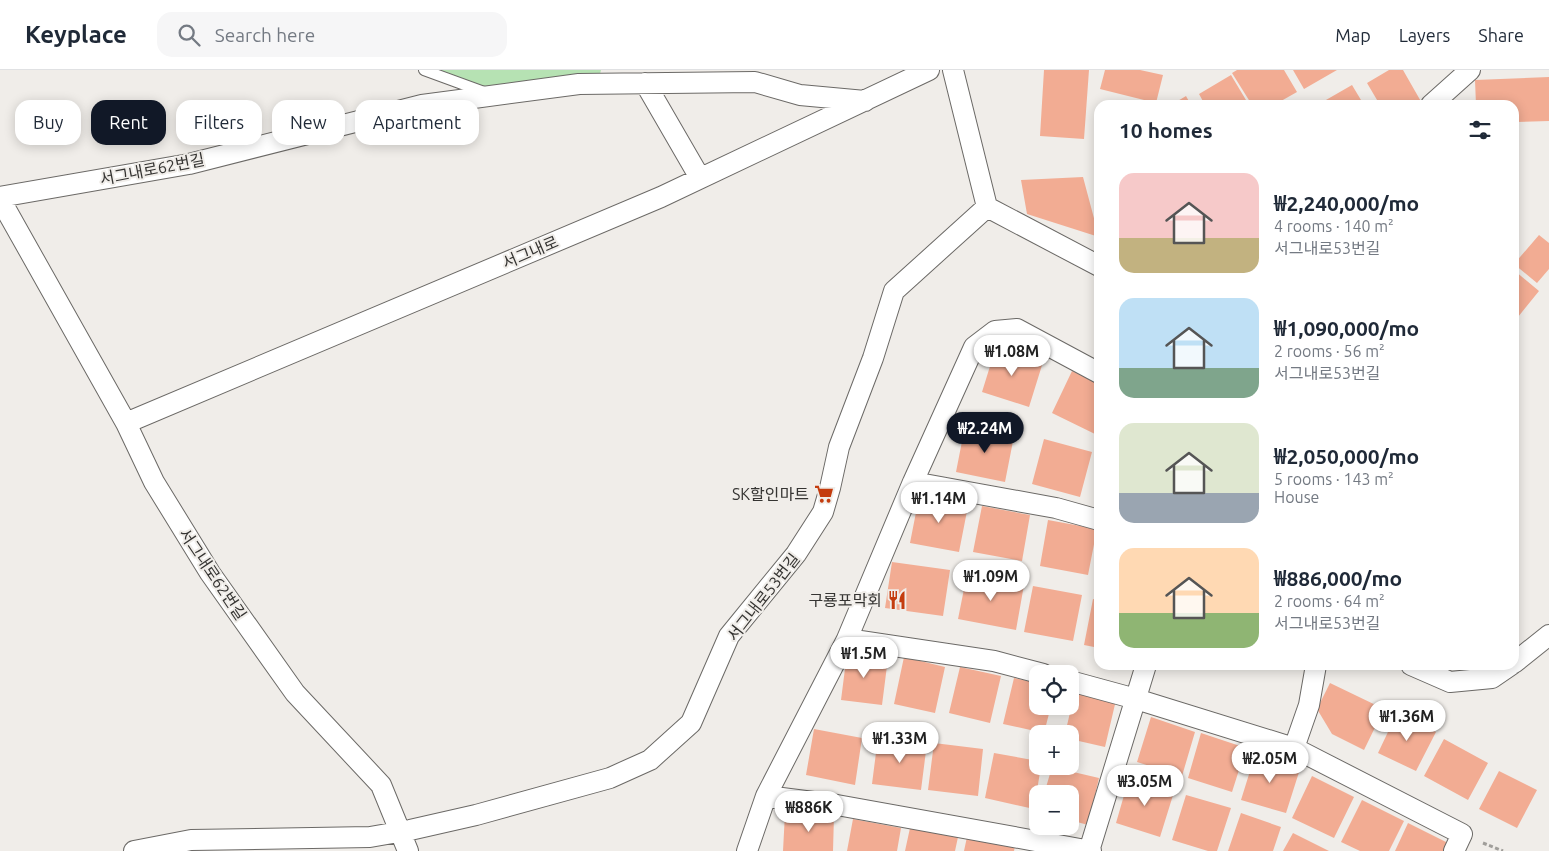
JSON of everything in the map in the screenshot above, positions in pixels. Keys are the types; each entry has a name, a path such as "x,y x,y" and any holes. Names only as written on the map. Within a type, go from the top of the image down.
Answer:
{"street":[{"name":"서그내로","path":"126,423 643,204 929,70"},
{"path":"953,70 987,207 1094,263"},
{"path":"1437,100 1470,70"},
{"name":"서그내로62번길","path":"408,851 381,784 295,693 210,573 154,482 126,423 0,198 189,164 422,104 578,84 755,82 800,95 865,101"},
{"path":"645,83 700,178"},
{"name":"서그내로53번길","path":"134,851 191,840 370,837 400,832 476,815 610,778 650,760 691,723 729,636 796,554 823,512 838,447 873,358 894,291 987,207"},
{"path":"747,851 766,796 847,638 913,482 974,347 995,331 1017,329 1094,370"},
{"path":"913,482 1056,508 1094,519"},
{"path":"1519,659 1549,635"},
{"path":"847,638 994,661 1029,670"},
{"path":"766,796 837,805 1090,851 1145,670"},
{"path":"1294,748 1309,705 1315,670"},
{"path":"1422,670 1450,682 1492,678 1503,670"},
{"path":"1079,683 1136,699 1294,748 1462,834 1454,851"}],"lane":[{"path":"424,70 492,95"}],"green space":[{"path":"424,70 601,70 598,83 492,95"}],"building":[{"path":"1044,70 1089,70 1084,139 1040,136"},
{"path":"1105,70 1140,70 1163,75 1157,100 1144,100 1100,89"},
{"path":"1237,70 1284,70 1297,92 1283,100 1249,100 1232,73"},
{"path":"1293,70 1337,70 1304,89"},
{"path":"1389,70 1403,70 1420,100 1377,100 1367,83"},
{"path":"1231,75 1246,100 1202,100 1199,94"},
{"path":"1549,77 1549,121 1519,122 1519,100 1476,100 1475,80"},
{"path":"1352,85 1361,100 1326,100"},
{"path":"1186,96 1188,100 1179,100"},
{"path":"1083,177 1094,218 1094,235 1027,214 1021,180"},
{"path":"1539,235 1549,243 1549,269 1537,283 1519,268 1519,258"},
{"path":"1519,274 1539,291 1519,316"},
{"path":"996,347 1043,362 1029,407 982,392"},
{"path":"1072,371 1094,382 1094,434 1052,413"},
{"path":"965,426 1014,436 1005,482 956,472"},
{"path":"1044,439 1092,452 1080,497 1032,484"},
{"path":"919,497 968,506 959,552 910,543"},
{"path":"982,506 1030,515 1022,561 973,552"},
{"path":"1048,520 1094,528 1094,544 1088,575 1040,566"},
{"path":"892,562 950,570 943,616 885,608"},
{"path":"967,574 1024,585 1016,630 958,619"},
{"path":"1033,586 1082,595 1073,641 1024,632"},
{"path":"1093,599 1094,599 1094,647 1084,645"},
{"path":"847,653 888,658 882,705 841,700"},
{"path":"904,657 945,667 935,713 894,704"},
{"path":"960,667 1001,676 990,723 949,713"},
{"path":"1014,678 1029,681 1029,715 1049,715 1046,725 1029,725 1029,730 1003,724"},
{"path":"1330,683 1384,709 1364,750 1332,734 1317,709"},
{"path":"1079,692 1116,700 1105,747 1079,741 1079,725 1067,725 1069,715 1079,715"},
{"path":"1397,713 1436,732 1416,771 1378,753"},
{"path":"1151,717 1195,732 1182,776 1137,762"},
{"path":"814,729 862,738 855,785 806,775"},
{"path":"1201,733 1246,748 1232,792 1188,778"},
{"path":"878,737 927,743 921,790 872,784"},
{"path":"1444,739 1488,763 1468,800 1424,776"},
{"path":"934,743 983,749 978,796 928,790"},
{"path":"994,753 1029,759 1029,775 1040,775 1038,785 1029,785 1029,808 985,798"},
{"path":"1255,755 1300,769 1286,813 1241,800"},
{"path":"1499,771 1537,790 1517,828 1479,809"},
{"path":"1079,773 1099,778 1088,825 1079,822 1079,785 1047,785 1050,775 1079,775"},
{"path":"1312,776 1354,797 1334,838 1292,818"},
{"path":"1129,778 1174,792 1160,837 1116,823"},
{"path":"1186,795 1231,808 1217,851 1208,851 1172,840"},
{"path":"1362,800 1404,821 1389,851 1360,851 1341,842"},
{"path":"785,813 834,815 833,851 783,851"},
{"path":"1241,813 1281,827 1273,851 1228,851"},
{"path":"853,819 901,828 897,851 847,851"},
{"path":"1408,823 1450,844 1447,851 1395,851"},
{"path":"910,828 958,837 955,851 905,851"},
{"path":"1293,833 1329,851 1283,851"},
{"path":"967,837 1015,846 1014,851 964,851"}],"place":[{"name":"SK할인마트","path":"824,494"},
{"name":"구룡포막회","path":"897,600"}]}
